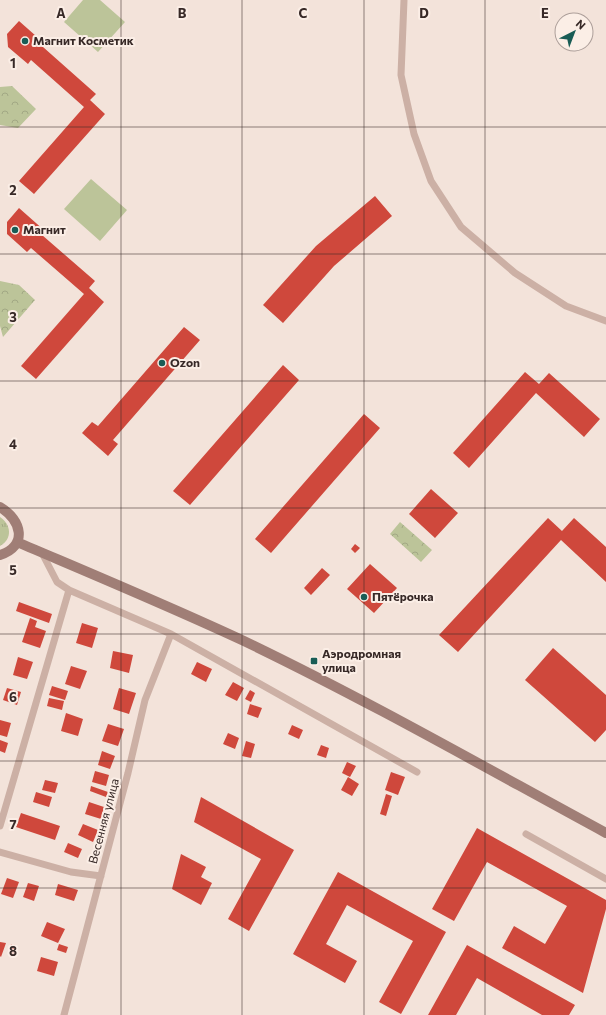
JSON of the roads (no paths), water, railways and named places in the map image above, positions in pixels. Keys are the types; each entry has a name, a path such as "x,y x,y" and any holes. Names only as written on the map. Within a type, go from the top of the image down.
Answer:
{"street":[{"path":"404,0 400,75 414,134 430,181 460,227 515,273 566,306 606,321"},
{"path":"0,507 10,514 16,521 19,530 16,542 11,550 0,555"},
{"path":"16,542 178,611 303,671 606,833"},
{"path":"42,553 57,582 69,590 171,634 417,772"},
{"path":"0,826 69,590"},
{"name":"Весенняя улица","path":"64,1015 101,876 145,700 171,634"},
{"path":"526,834 606,879"},
{"path":"0,852 71,872 101,876"}],"place":[{"name":"Магнит Косметик","path":"25,41"},
{"name":"Магнит","path":"15,230"},
{"name":"Ozon","path":"162,363"},
{"name":"Пятёрочка","path":"364,597"},
{"name":"Аэродромная улица","path":"314,661"}]}
